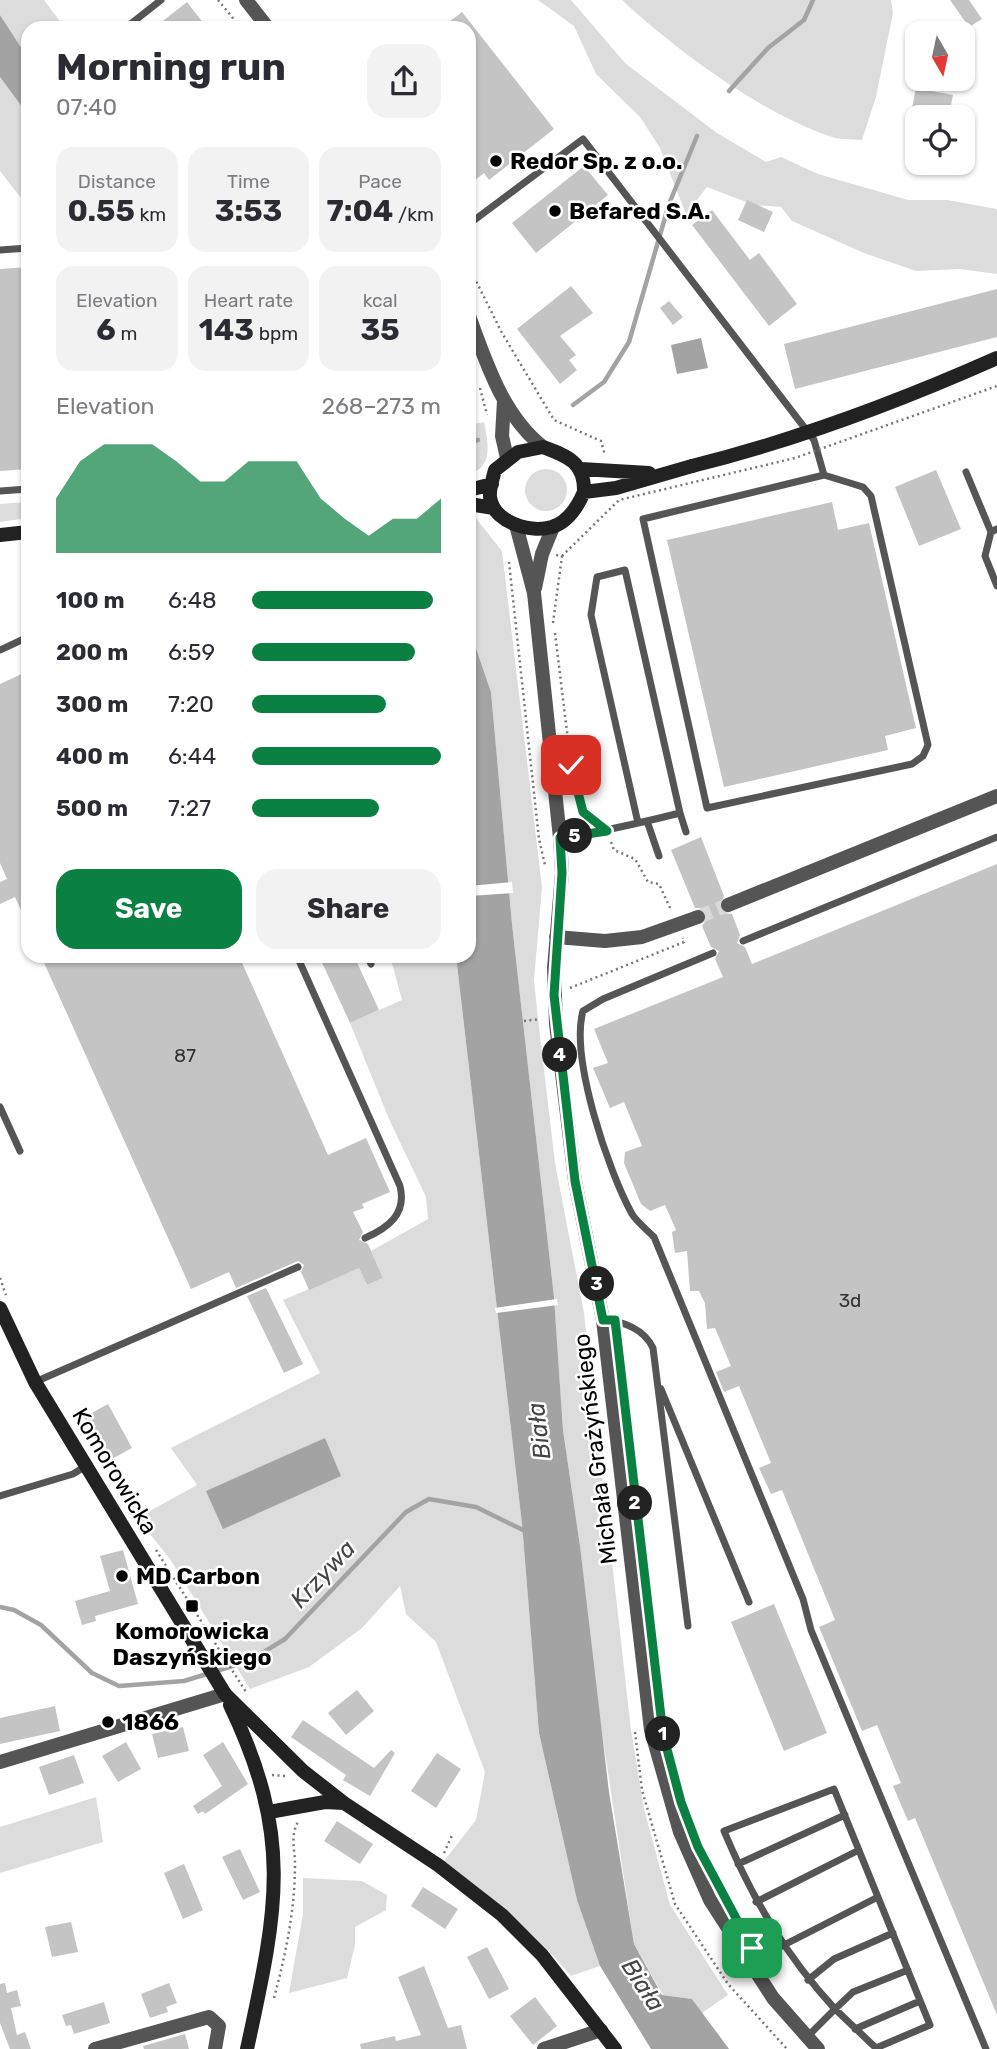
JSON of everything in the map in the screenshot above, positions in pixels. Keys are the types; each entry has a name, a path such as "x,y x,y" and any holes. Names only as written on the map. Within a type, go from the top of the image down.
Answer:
{"street":[{"path":"246,0 262,21"},
{"path":"476,333 504,401 528,435 543,447 570,457 581,469 584,492 567,518 553,527 535,529 516,525 494,508 476,505"},
{"path":"584,492 616,488 657,474 807,433 920,393 997,358"},
{"path":"504,401 502,436 507,458"},
{"path":"494,508 490,496 495,470 518,452 543,447"},
{"path":"581,469 657,474"},
{"path":"476,488 492,484"},
{"name":"Michała Grażyńskiego","path":"516,525 534,593 560,838 562,873 554,995 575,1181 603,1320 645,1689 661,1772 680,1832 710,1900 754,1972 818,2049"},
{"name":"Michała Grażyńskiego","path":"534,593 542,554 553,527"},
{"path":"0,535 21,533"},
{"path":"728,905 997,796"},
{"path":"556,937 605,941 642,937 698,917"},
{"name":"Komorowicka","path":"0,1308 35,1382 222,1690 303,1771 344,1803 438,1865 502,1915 542,1955 615,2049"},
{"path":"0,1762 222,1690 261,1777 274,1848 273,1924 247,2049"},
{"path":"269,1812 326,1802 344,1803"},
{"path":"95,2049 209,2017 219,2026 215,2049"},
{"path":"544,2049 601,2030"}],"lane":[{"path":"134,21 161,0"},
{"path":"476,219 583,139 814,440 824,475"},
{"path":"0,250 21,248"},
{"path":"966,472 994,531 985,556 997,586"},
{"path":"824,475 863,487 871,496 928,745 923,756 912,764 707,808 643,519 824,475"},
{"path":"0,491 21,490"},
{"path":"638,823 591,615 597,577 625,570 685,832"},
{"path":"0,650 21,640"},
{"path":"560,838 607,831 680,813"},
{"path":"647,821 659,856"},
{"path":"743,941 997,837"},
{"path":"713,953 603,999 583,1011 580,1022 584,1067 599,1132 633,1215 654,1237 803,1599 811,1630 986,2049"},
{"path":"300,963 400,1186 403,1200 397,1216 387,1228 365,1238"},
{"path":"0,1107 20,1151"},
{"path":"35,1382 298,1267"},
{"path":"603,1320 629,1325 650,1341 688,1626"},
{"path":"657,1380 749,1602"},
{"path":"0,1496 73,1474 86,1466"},
{"path":"834,1789 845,1815 930,2025 876,2048 808,1980 782,1946 756,1902 724,1831 834,1789"},
{"path":"738,1864 845,1815"},
{"path":"756,1902 859,1850"},
{"path":"782,1946 878,1897"},
{"path":"808,1980 834,1959 893,1933"},
{"path":"807,2037 853,1992 908,1970"},
{"path":"855,2029 920,2001"}],"path":[{"path":"218,0 235,21"},
{"path":"476,281 502,333 554,420 601,441"},
{"path":"567,998 568,989 684,942 659,884 648,882 635,859 614,850 607,831 583,812 571,765 553,621 562,556 619,500 795,458 997,386"},
{"path":"524,1021 543,1019"},
{"path":"221,1653 238,1681"},
{"path":"261,1777 279,1775 297,1778 303,1771"},
{"path":"438,1865 453,1833"}],"shaded area":[{"path":"0,0 44,0 60,21 21,21 21,47 0,15"},
{"path":"538,0 571,0 626,64 717,133 766,162 781,157 818,174 908,200 947,200 997,209 997,274 960,269 916,271 864,253 792,221 781,207 754,205 707,187 686,214 660,148 640,117 596,74 574,26"},
{"path":"622,0 891,0 893,13 876,97 862,140 829,136 775,112 747,96 693,59"},
{"path":"0,77 21,106 21,198 0,171"},
{"path":"484,422 488,445 486,460 476,471 476,424"},
{"path":"546,469 561,475 567,490 561,505 546,511 531,505 525,490 531,475"},
{"path":"21,502 21,519 0,522 0,504"},
{"path":"476,518 502,551 542,887 534,980 538,1019 555,1163 584,1313 631,1730 644,1809 670,1905 728,1995 702,2013 692,1999 663,1995 634,1944 594,1680 580,1546 563,1430 554,1297 512,924 491,692 476,648"},
{"path":"392,963 457,963 522,1524 539,1733 577,1900 600,1966 571,1976 511,1915 444,1861 476,1820 485,1772 436,1642 406,1614 400,1586 362,1628 309,1667 250,1689 170,1559 137,1518 197,1485 171,1448 320,1373 283,1300 359,1268 367,1285 383,1278 371,1251 428,1219 426,1197 389,1119 350,1023 402,1000"},
{"path":"96,1797 103,1842 0,1873 0,1827"},
{"path":"303,1878 362,1881 387,1895 386,1910 355,1927 355,1945 347,1978 289,1993 303,1914"}],"water":[{"path":"0,15 21,47 21,106 0,77"},
{"path":"701,338 708,368 677,374 671,345"},
{"name":"Biała","path":"476,648 491,692 512,924 554,1297 563,1430 580,1546 609,1792 634,1944 662,1995 692,1999 729,2049 651,2049 600,1966 577,1900 539,1733 522,1524 457,963 476,963"},
{"path":"325,1438 341,1476 223,1529 206,1491"}],"pier":[{"path":"512,882 513,893 476,896 476,885"},
{"path":"557,1299 558,1305 496,1313 495,1308"}],"building":[{"path":"950,0 969,0 982,19 975,23 975,21 965,21"},
{"path":"187,2 202,21 163,21"},
{"path":"462,12 469,21 450,21"},
{"path":"476,30 554,129 489,180 484,173 476,179"},
{"path":"915,91 953,95 951,105 913,105"},
{"path":"584,166 608,195 536,253 512,223"},
{"path":"747,200 773,212 764,232 738,220"},
{"path":"712,210 750,260 759,253 797,304 769,326 692,225"},
{"path":"21,268 21,470 0,471 0,269"},
{"path":"571,286 593,313 560,336 576,355 569,360 577,370 560,384 517,329"},
{"path":"997,289 997,337 795,389 784,344"},
{"path":"669,301 683,317 673,325 660,308"},
{"path":"936,470 961,529 919,546 895,487"},
{"path":"832,502 838,530 869,523 916,728 885,736 888,750 724,787 667,540"},
{"path":"21,674 21,910 15,897 0,904 0,882 7,879 0,863 0,684"},
{"path":"701,837 724,896 719,908 723,913 732,914 740,935 737,943 745,947 752,964 997,864 997,2015 915,1818 908,1821 893,1786 901,1783 877,1725 862,1731 819,1627 835,1620 782,1490 771,1494 759,1468 771,1463 739,1386 724,1392 716,1372 731,1366 715,1328 707,1329 705,1303 699,1291 690,1291 687,1251 675,1253 672,1232 676,1230 665,1205 650,1211 641,1204 624,1163 625,1152 642,1146 624,1102 610,1108 593,1068 608,1063 594,1029 723,977 715,959 719,951 711,947 702,926 707,919 707,913 695,908 671,850"},
{"path":"44,963 242,963 328,1155 366,1138 390,1192 362,1204 364,1208 353,1212 363,1232 359,1240 368,1244 383,1278 367,1285 359,1268 309,1290 301,1272 304,1265 298,1261 236,1288 229,1272 191,1289"},
{"path":"322,963 357,963 379,1010 350,1023"},
{"path":"266,1288 303,1364 284,1373 247,1296"},
{"path":"108,1404 132,1448 108,1461 84,1417"},
{"path":"123,1550 138,1604 95,1616 96,1621 82,1625 75,1601 110,1591 100,1556"},
{"path":"774,1604 827,1733 784,1751 731,1622"},
{"path":"357,1690 374,1711 346,1735 328,1713"},
{"path":"55,1706 60,1731 0,1744 0,1718"},
{"path":"303,1720 374,1768 391,1750 395,1753 370,1796 343,1780 346,1775 291,1737"},
{"path":"183,1727 189,1751 158,1758 152,1734"},
{"path":"126,1742 141,1769 118,1782 102,1756"},
{"path":"223,1742 248,1784 205,1814 203,1811 198,1814 193,1806 222,1786 203,1755"},
{"path":"437,1753 461,1769 436,1808 411,1791"},
{"path":"74,1755 84,1783 49,1795 39,1767"},
{"path":"337,1821 373,1844 360,1864 324,1841"},
{"path":"240,1849 260,1892 243,1900 222,1857"},
{"path":"184,1864 203,1910 183,1919 164,1873"},
{"path":"423,1887 458,1909 445,1929 411,1906"},
{"path":"71,1922 78,1952 52,1957 45,1927"},
{"path":"487,1947 509,1989 489,1999 467,1957"},
{"path":"424,1966 448,2028 461,2025 467,2049 361,2049 360,2044 395,2036 396,2041 421,2035 398,1977"},
{"path":"5,1983 7,1993 17,1990 21,2006 11,2008 17,2035 25,2032 31,2049 10,2049 0,2023 0,1984"},
{"path":"169,1983 177,2003 166,2007 168,2012 150,2018 141,1994"},
{"path":"535,1997 557,2026 533,2045 510,2016"},
{"path":"104,2002 110,2023 74,2034 71,2025 66,2026 62,2015"},
{"path":"185,2034 189,2049 144,2049 143,2046"}],"waterway":[{"path":"729,91 768,48 804,20 813,0"},
{"path":"573,405 604,382 629,342 669,204 697,136"},
{"name":"Krzywa","path":"0,1607 14,1610 41,1625 92,1673 119,1686 184,1681 249,1661 285,1639 406,1512 429,1499 476,1507 525,1531"}],"tunnel":[{"path":"698,917 728,905"}],"place":[{"name":"Redor Sp. z o.o.","path":"496,161"},
{"name":"Befared S.A.","path":"555,211"},
{"name":"MD Carbon","path":"122,1576"},
{"name":"Komorowicka Daszyńskiego","path":"192,1606"},
{"name":"1866","path":"108,1722"}],"route":[{"path":"571,765 583,812 607,831 560,838 562,873 554,995 575,1181 603,1320 615,1320 663,1734 681,1802 698,1847 752,1948"}]}
